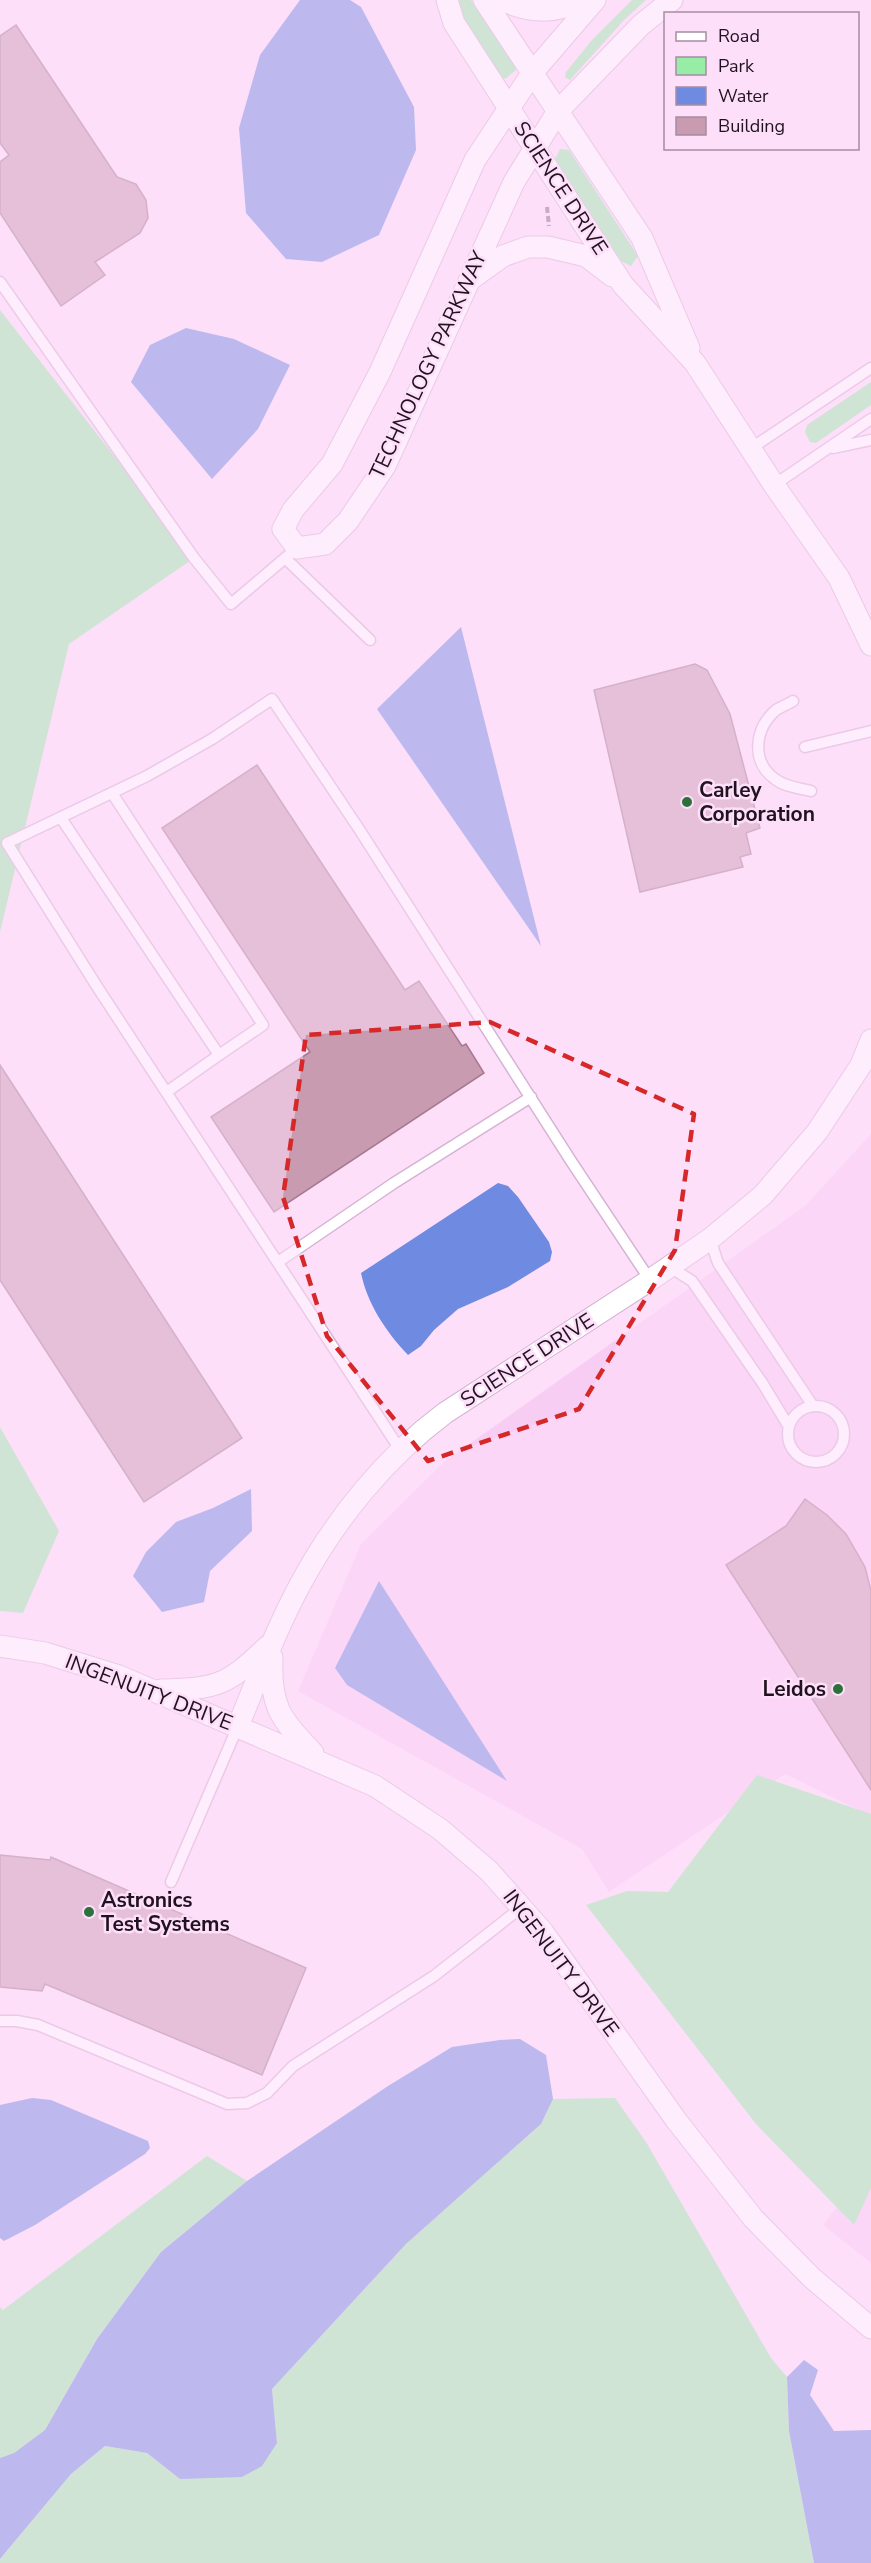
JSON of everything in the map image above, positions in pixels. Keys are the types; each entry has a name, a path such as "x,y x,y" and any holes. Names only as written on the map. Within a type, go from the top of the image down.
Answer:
{"street":[{"name":"SCIENCE DRIVE","path":"447,0 454,23 624,285 695,363 774,485 839,579 871,645"},
{"name":"SCIENCE DRIVE","path":"484,0 642,238 695,363"},
{"path":"502,0 512,5 551,11 566,8 582,0"},
{"name":"TECHNOLOGY PARKWAY","path":"595,0 533,72 475,160 380,372 332,464 293,510 283,528 291,553 325,544 348,521 385,466 514,182 558,111 641,25 672,0"},
{"path":"470,279 504,256 528,248 548,247 586,256 624,285"},
{"name":"SCIENCE DRIVE","path":"238,1726 273,1642 301,1583 354,1503 401,1451 446,1413 710,1239 763,1195 817,1132 861,1065 871,1040"},
{"path":"154,1690 202,1689 225,1682 239,1673 273,1642"},
{"path":"273,1642 271,1685 278,1709 292,1732 320,1761"},
{"name":"INGENUITY DRIVE","path":"0,1646 45,1653 84,1664 154,1690 375,1786 428,1819 478,1860 522,1907 564,1959 676,2120 753,2218 812,2278 871,2328"}],"lane":[{"path":"0,282 194,558 231,604 291,553 370,640"},
{"path":"750,448 871,368"},
{"path":"774,485 871,419"},
{"path":"826,449 871,440"},
{"path":"401,1451 168,1091 96,985 7,843 112,793 212,739 272,699 359,829 650,1280"},
{"path":"793,701 776,710 765,724 757,742 759,761 774,779 786,785 811,791"},
{"path":"805,747 871,731"},
{"path":"112,793 263,1025 168,1091"},
{"path":"61,818 219,1055"},
{"path":"278,1262 394,1183 531,1097"},
{"path":"710,1239 718,1263 813,1406"},
{"path":"670,1267 692,1281 763,1384 789,1427 790,1444 801,1458 819,1462 836,1454 844,1437 839,1418 826,1408 813,1406 797,1413 789,1427"},
{"path":"171,1882 238,1726"},
{"path":"0,2021 38,2025 227,2104 247,2103 267,2093 293,2066 434,1976 522,1907"}],"path":[{"path":"542,201 547,207 548,236"}],"highlighted area":[{"path":"490,1022 694,1114 675,1250 579,1409 428,1461 327,1336 283,1197 306,1035"}],"shaded area":[{"path":"871,1134 871,1816 785,1774 609,1892 582,1849 298,1691 361,1544 444,1462 805,1206"},
{"path":"871,2163 871,2263 823,2225"}],"green space":[{"path":"454,0 471,0 511,57 516,70 505,79 497,74"},
{"path":"632,0 646,0 625,19 570,80 565,77 566,72 592,40"},
{"path":"560,149 569,150 638,256 631,266 621,261 554,161"},
{"path":"0,310 194,558 69,644 0,932"},
{"path":"871,382 871,405 816,443 810,442 805,432 807,425"},
{"path":"0,1427 59,1531 23,1613 0,1611"},
{"path":"757,1775 871,1814 871,2188 854,2225 756,2124 586,1905 627,1891 668,1892"},
{"path":"615,2098 646,2142 771,2358 787,2377 789,2431 814,2563 0,2563 0,2559 71,2474 105,2446 147,2453 180,2479 277,2443 272,2389 406,2244 541,2124 553,2099"},
{"path":"207,2156 247,2181 161,2252 97,2339 45,2430 14,2453 0,2458 0,2307 3,2310"}],"water":[{"path":"300,0 350,0 361,7 414,107 416,150 379,235 322,262 286,259 246,213 239,128 260,55"},
{"path":"186,328 234,339 290,365 258,429 212,479 131,382 150,345"},
{"path":"461,627 541,946 377,709"},
{"path":"498,1183 508,1186 518,1197 549,1242 552,1252 550,1261 508,1287 458,1309 434,1330 421,1346 408,1355 378,1317 361,1273"},
{"path":"251,1489 252,1531 210,1571 204,1602 162,1612 133,1576 146,1552 176,1522 213,1508"},
{"path":"379,1581 507,1781 347,1685 335,1668"},
{"path":"520,2039 546,2055 553,2099 541,2124 406,2244 272,2389 277,2443 262,2466 242,2477 180,2479 147,2453 105,2446 71,2474 0,2559 0,2458 14,2453 45,2430 97,2339 161,2252 247,2181 388,2086 452,2047"},
{"path":"32,2098 51,2100 148,2141 150,2148 145,2154 35,2225 4,2241 0,2238 0,2105"},
{"path":"804,2360 818,2370 810,2395 834,2431 871,2430 871,2563 814,2563 789,2431 787,2377"}],"building":[{"path":"16,25 117,177 136,184 146,200 148,218 140,233 95,262 105,275 61,306 0,213 0,162 9,155 0,143 0,36"},
{"name":"Carley Corporation","path":"695,664 707,670 730,714 760,828 746,833 751,854 740,857 743,867 640,892 594,690"},
{"path":"257,765 405,990 419,981 462,1046 466,1044 484,1073 274,1212 211,1117 310,1052 162,828"},
{"path":"0,1065 242,1438 144,1502 0,1280"},
{"name":"Leidos","path":"805,1499 827,1515 846,1534 865,1567 871,1591 871,1790 726,1565 786,1526"},
{"name":"Astronics Test Systems","path":"0,1855 50,1860 51,1857 306,1968 262,2075 45,1984 42,1991 0,1987"}],"place":[{"name":"Carley Corporation","path":"687,802"},
{"name":"Leidos","path":"838,1689"},
{"name":"Astronics Test Systems","path":"89,1912"}]}
